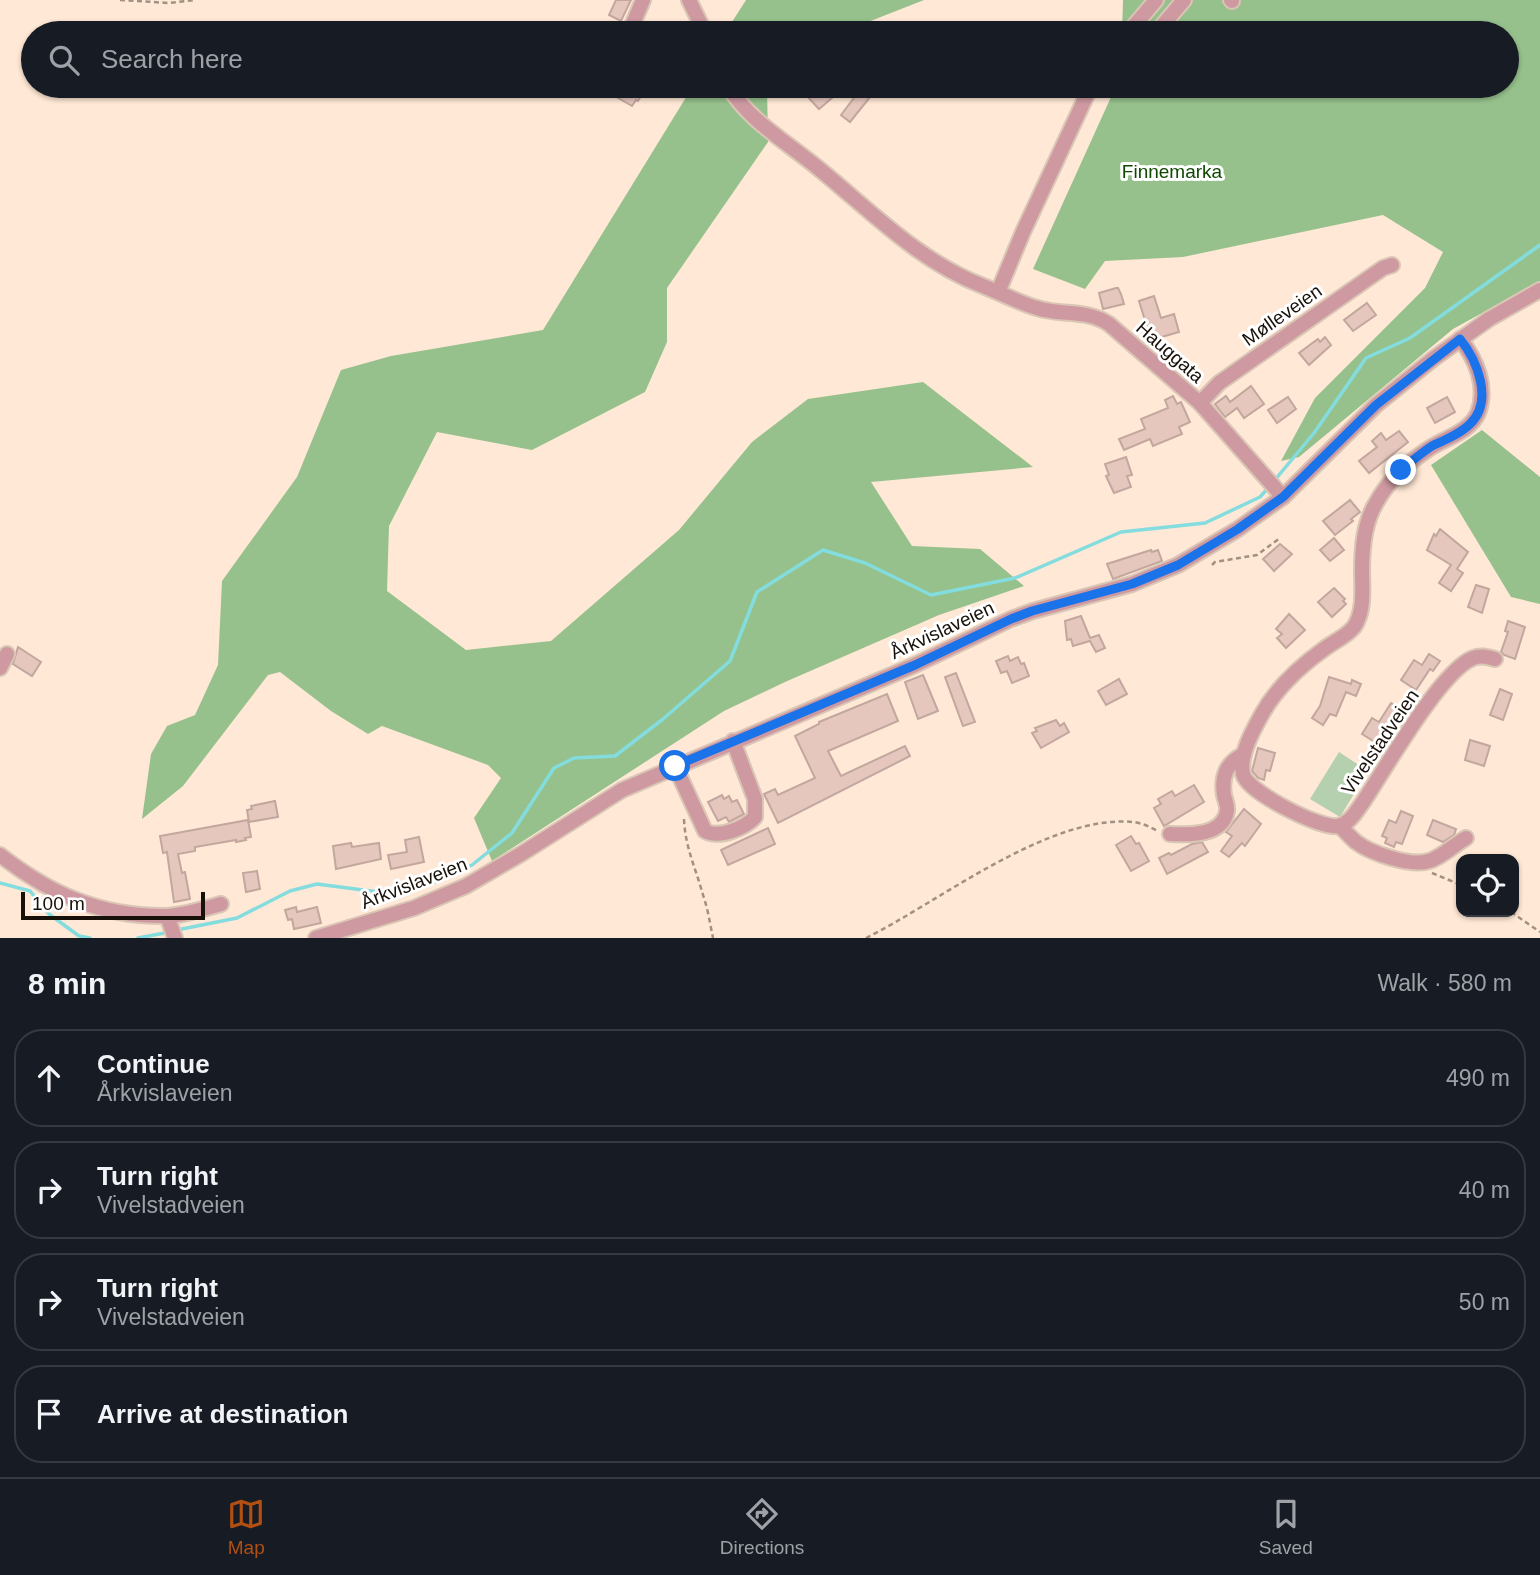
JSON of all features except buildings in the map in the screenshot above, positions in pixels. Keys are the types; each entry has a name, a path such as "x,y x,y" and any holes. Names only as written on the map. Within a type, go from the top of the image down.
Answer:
{"street":[{"path":"634,21 643,0"},
{"path":"689,0 699,21"},
{"path":"1138,21 1156,0"},
{"path":"1166,21 1184,0"},
{"name":"Hauggata","path":"738,98 750,113 908,243 948,270 1038,309 1100,317 1200,403 1276,489"},
{"path":"998,292 1085,98"},
{"name":"Mølleveien","path":"1200,403 1212,388 1230,375 1383,268 1392,265"},
{"name":"Årkvislaveien","path":"316,938 331,936 414,908 481,879 608,798 675,766 915,665 1011,619 1132,584 1178,565 1238,529 1276,489 1460,339 1540,290"},
{"path":"1460,339 1473,358 1479,376 1481,402 1478,414 1466,428 1417,457 1401,470 1374,505 1363,538 1362,604 1355,625 1287,679 1262,714 1244,754 1244,778 1256,791 1295,812 1340,826 1357,843 1390,857 1421,863 1437,858 1466,838"},
{"path":"0,668 7,654"},
{"name":"Vivelstadveien","path":"1340,826 1351,819 1438,692 1458,668 1471,659 1482,656 1495,659"},
{"path":"675,766 705,831 716,835 747,824 755,817 756,804 733,741"},
{"path":"1171,834 1204,833 1221,821 1227,811 1224,775 1230,763 1244,754"},
{"path":"0,855 35,880 79,903 171,929 221,904"}],"path":[{"path":"120,0 169,3 194,0"},
{"path":"1212,565 1215,562 1256,555 1280,538"},
{"path":"684,812 691,863 703,895 713,938"},
{"path":"866,938 966,879 1072,830 1097,824 1137,822 1171,834"},
{"path":"1411,862 1456,883"},
{"path":"1518,917 1540,932"}],"green space":[{"path":"746,0 924,0 871,21 733,21"},
{"name":"Finnemarka","path":"1123,0 1540,0 1540,281 1453,329 1299,457 1281,461 1315,398 1425,288 1443,252 1383,215 1183,257 1105,261 1085,289 1033,269 1111,98 1519,98 1519,21 1122,21"},
{"path":"686,98 767,98 768,142 667,288 667,342 645,392 532,450 437,432 389,526 387,591 466,650 551,641 679,530 752,442 808,399 923,382 1033,467 871,482 912,546 980,549 1024,586 939,615 724,711 492,861 474,818 501,778 488,765 382,726 368,734 331,711 280,672 268,675 183,786 142,819 151,754 167,726 195,715 218,665 222,581 297,477 341,370 391,356 543,330"},
{"path":"1482,430 1540,477 1540,604 1511,597 1431,465"},
{"path":"1339,752 1368,771 1340,817 1310,799"}],"waterway":[{"path":"1274,481 1314,433 1366,358 1410,338 1540,245"},
{"path":"177,930 237,918 290,891 317,884 386,893 422,888 472,865 512,833 554,768 574,758 615,756 730,661 757,592 823,550 865,563 931,595 1015,578 1121,532 1205,523 1260,497 1269,487"},
{"path":"0,883 30,891 49,914 79,936 90,938"},
{"path":"138,938 170,932"}],"route":[{"path":"675,766 915,665 1011,619 1132,584 1178,565 1238,529 1283,497 1376,405 1460,339 1473,358 1479,376 1481,402 1478,414 1466,428 1429,448 1401,470"}]}
